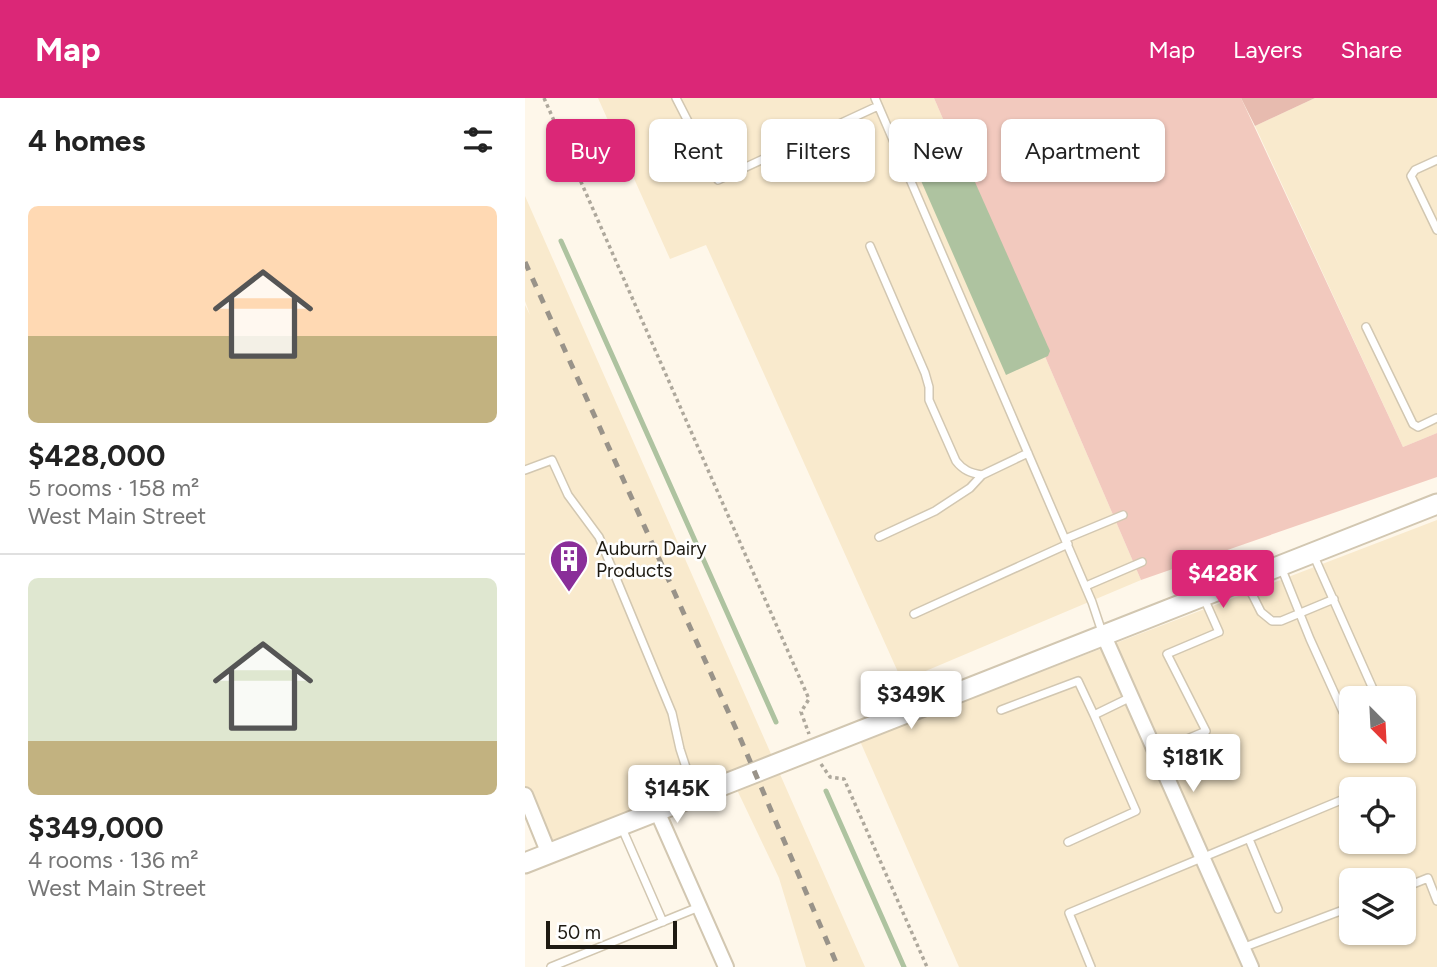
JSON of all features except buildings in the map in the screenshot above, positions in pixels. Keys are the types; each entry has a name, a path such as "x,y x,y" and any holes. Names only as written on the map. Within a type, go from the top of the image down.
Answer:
{"main road":[{"path":"525,863 1437,504"}],"street":[{"path":"1104,636 1251,967"},
{"path":"525,795 548,854"},
{"path":"657,811 726,967"}],"lane":[{"path":"676,98 717,180 878,106"},
{"path":"874,98 1086,586 1104,636"},
{"path":"1437,160 1415,170 1411,176 1437,229"},
{"path":"870,246 925,373 929,400 955,461 972,474 982,475"},
{"path":"1366,327 1413,424 1418,426 1437,418"},
{"path":"879,537 935,511 970,488 982,475 1028,453"},
{"path":"525,471 552,460 569,495 599,537 673,713 680,749 695,795"},
{"path":"914,614 1123,515"},
{"path":"1313,553 1372,686"},
{"path":"1086,586 1142,562"},
{"path":"1281,566 1339,703"},
{"path":"1245,580 1267,619 1281,621 1334,599"},
{"path":"1156,753 1206,732 1167,654 1219,632 1203,596"},
{"path":"1001,710 1078,681 1136,811 1068,842"},
{"path":"1094,715 1131,697"},
{"path":"1091,967 1069,913 1339,801"},
{"path":"621,826 663,922"},
{"path":"1249,839 1278,909"},
{"path":"1416,883 1428,878 1437,901"},
{"path":"551,967 700,907"},
{"path":"1243,948 1339,912"}],"path":[{"path":"544,98 809,699 801,712 811,740"},
{"path":"818,757 830,777 844,779 927,967"}],"shaded area":[{"path":"598,98 934,98 943,119 889,119 889,182 970,182 1141,580 902,681 706,245 670,259 635,181 635,119 607,119"},
{"path":"934,98 1241,98 1403,447 1437,433 1437,477 1141,580 970,182 987,182 987,119 943,119"},
{"path":"1241,98 1315,98 1255,126"},
{"path":"1315,98 1437,98 1437,433 1403,447 1255,126"},
{"path":"922,182 975,182 1050,351 1048,356 1006,375"},
{"path":"525,196 865,967 806,967 779,878 729,773 548,854 525,788 525,305 530,315 525,301"},
{"path":"1437,520 1437,967 959,967 860,741"}],"waterway":[{"path":"561,241 776,722"},
{"path":"826,791 904,967"}],"railway":[{"path":"525,262 741,740 838,967"}],"place":[{"name":"Auburn Dairy Products","path":"569,593"}]}
